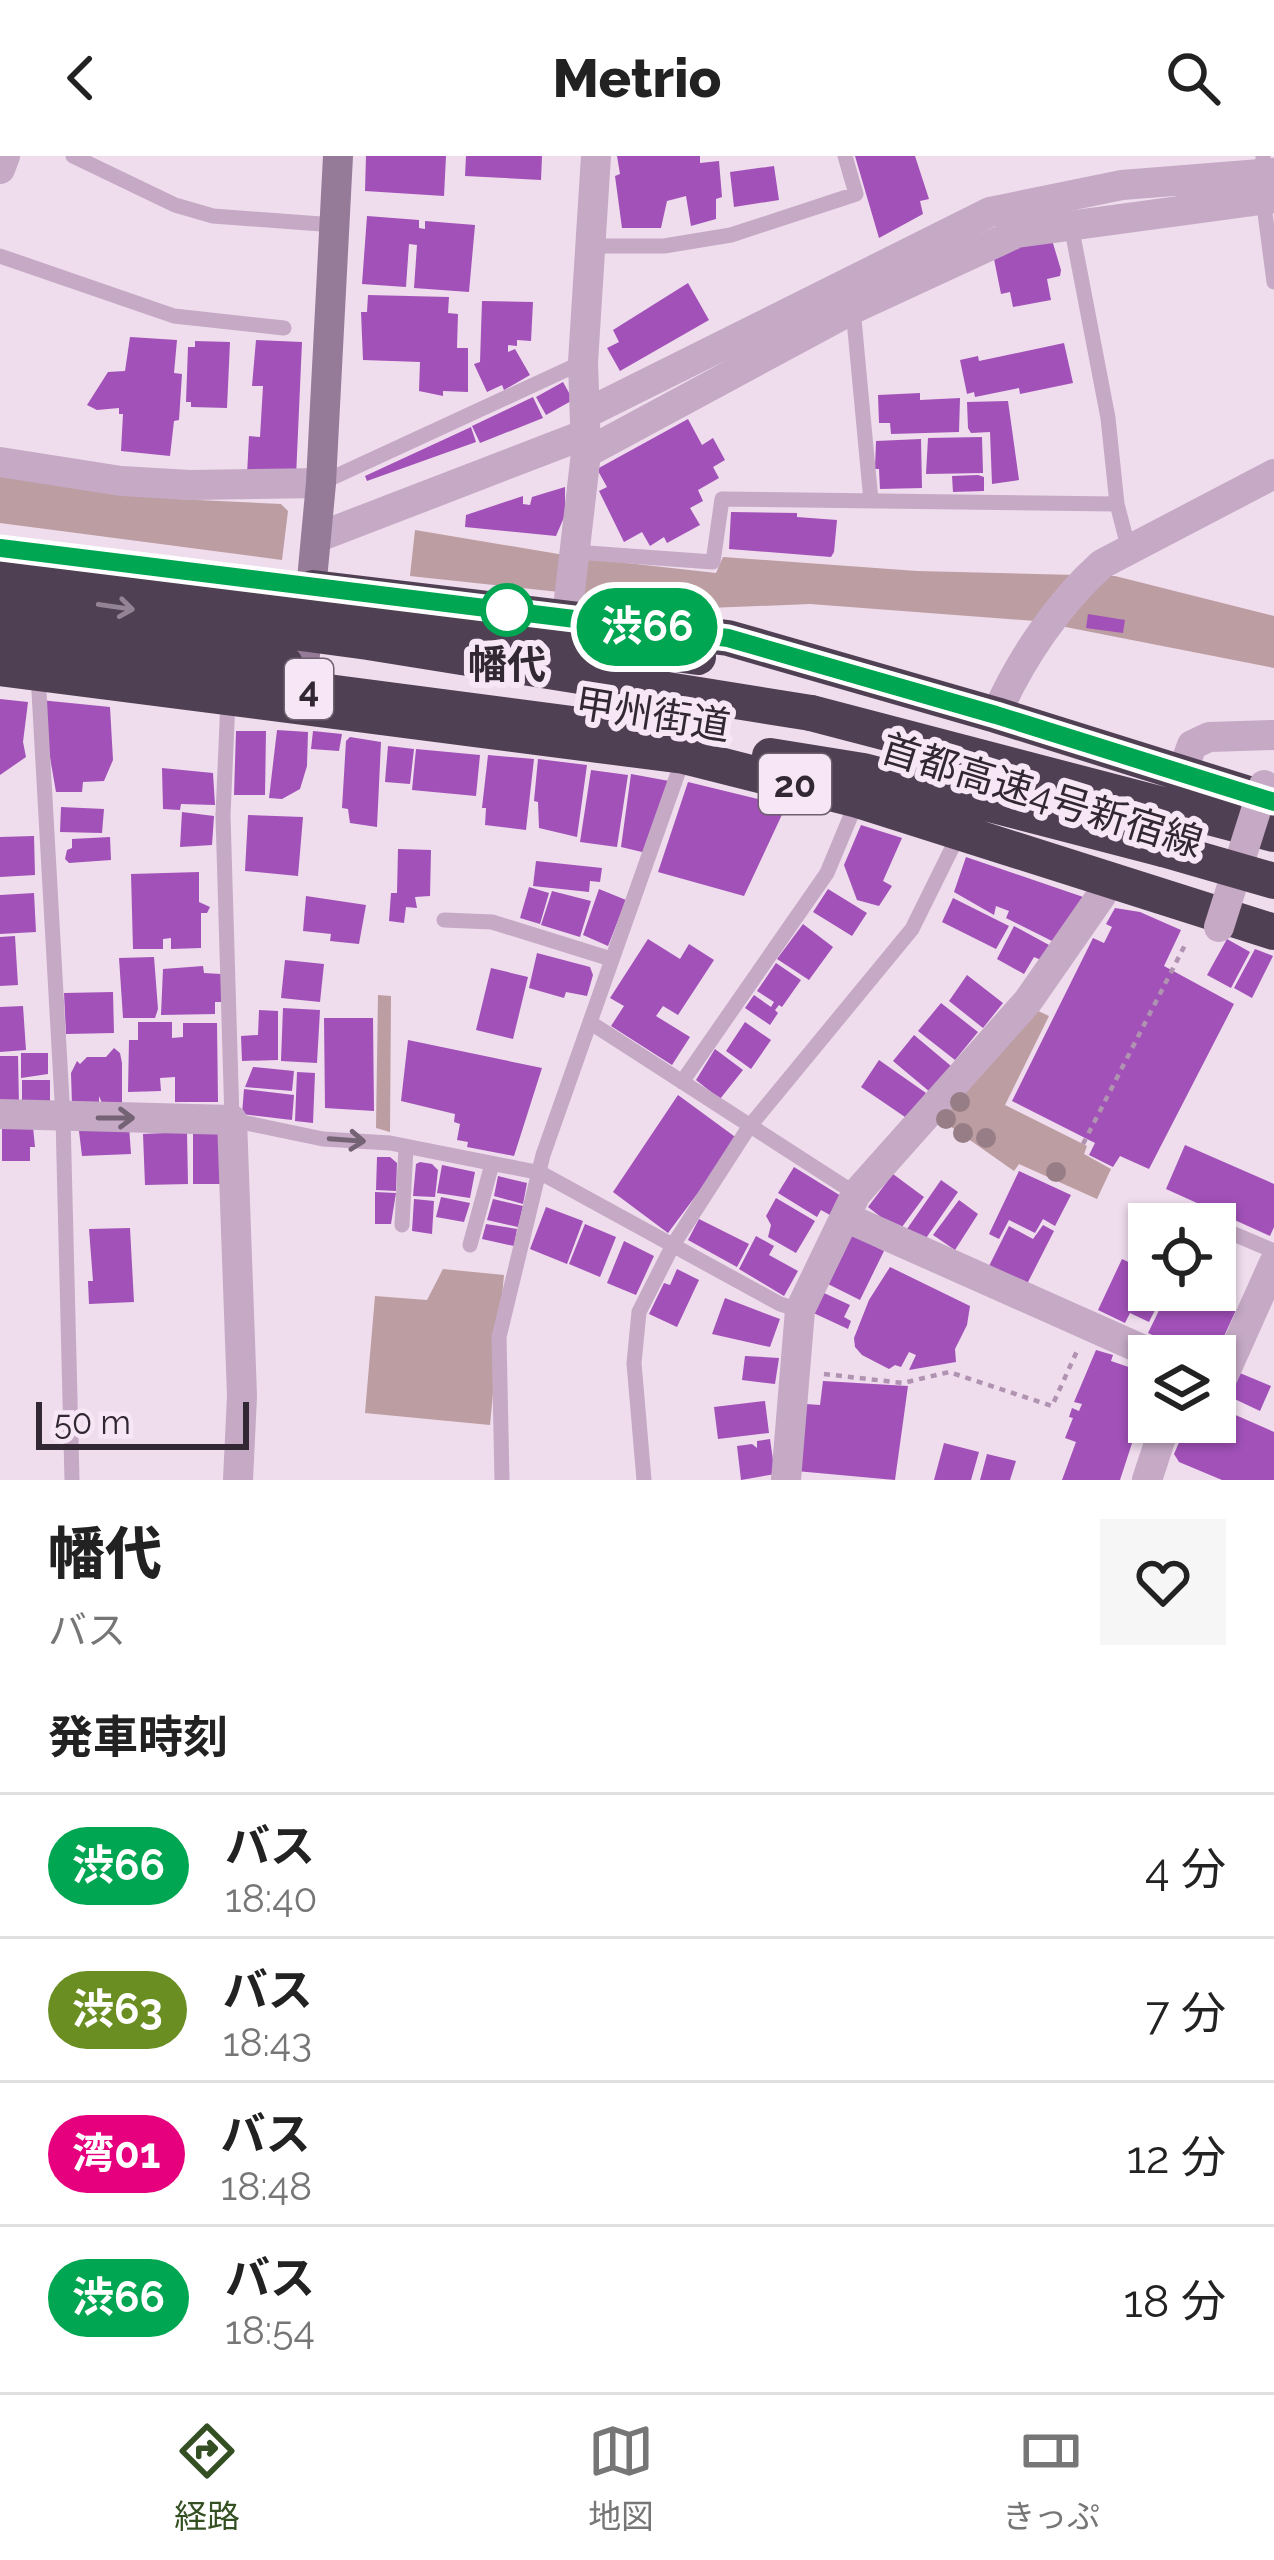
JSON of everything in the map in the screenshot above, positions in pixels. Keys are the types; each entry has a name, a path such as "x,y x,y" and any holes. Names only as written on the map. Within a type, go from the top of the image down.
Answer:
{"highway":[{"path":"0,548 728,638 1182,773 1269,794"},
{"name":"首都高速4号新宿線","path":"0,563 698,657 883,701 1274,824"},
{"path":"0,592 731,698 892,732 1274,834"},
{"path":"0,619 214,650 618,730"},
{"name":"首都高速4号新宿線","path":"0,649 618,730 743,752 844,777 1274,911"},
{"name":"甲州街道","path":"0,668 684,756 858,800 1274,932"},
{"path":"743,752 862,771 992,802 1274,881"}],"street":[{"path":"0,169 5,156"},
{"path":"299,708 320,483 338,156"},
{"path":"567,617 586,434 583,362 596,156"},
{"path":"316,538 586,434 1017,232 1071,225 1268,179"},
{"path":"586,434 990,212 1122,185 1268,179"},
{"path":"0,462 121,481 320,483"},
{"path":"996,715 1038,643 1080,584 1102,564 1274,474"},
{"path":"1182,773 1192,745 1209,737 1274,735"},
{"path":"1207,926 1269,794"},
{"path":"786,1480 800,1310 851,1205 1028,1000 1101,896 1104,878"},
{"path":"0,1114 232,1120 242,1396 238,1480"},
{"path":"851,1205 1128,1343"},
{"path":"1236,1348 1274,1263"},
{"path":"1147,1480 1159,1443"}],"lane":[{"path":"73,156 175,205 213,216 334,225"},
{"path":"593,246 664,246 730,235 856,194 845,156"},
{"path":"1268,179 1274,282"},
{"path":"1071,225 1129,550"},
{"path":"0,256 174,316 284,328"},
{"path":"854,309 871,501"},
{"path":"320,483 583,362"},
{"path":"574,552 713,562 722,499 1117,503"},
{"path":"38,674 63,1118 72,1480"},
{"path":"228,700 223,815 232,1120 541,1173 780,1304 800,1310"},
{"path":"502,1480 500,1337 543,1155 684,756"},
{"path":"682,1082 827,873 858,800"},
{"path":"644,1480 634,1363 639,1312 673,1245 749,1127 912,929 960,832"},
{"path":"443,920 493,922 611,959"},
{"path":"591,1023 749,1127 851,1205"},
{"path":"402,1226 406,1147"},
{"path":"470,1245 492,1164"},
{"path":"1236,1235 1274,1251"}],"path":[{"path":"1083,1144 1207,926"},
{"path":"795,1370 903,1383 949,1372 1052,1406 1089,1325"}],"shaded area":[{"path":"0,474 177,499 281,504 288,511 282,560 0,523"},
{"path":"415,530 582,558 716,573 723,557 917,571 1115,576 1274,616 1274,668 1035,621 810,604 708,608 410,576"},
{"path":"378,995 391,996 390,1132 376,1128"},
{"path":"1034,1009 1049,1016 1005,1105 1087,1146 1084,1154 1111,1169 1097,1199 1019,1164 1014,1171 940,1119"},
{"path":"443,1269 504,1275 490,1425 365,1413 375,1296 427,1300"}],"building":[{"path":"366,156 446,156 444,196 365,191"},
{"path":"466,156 542,156 541,180 465,176"},
{"path":"617,156 700,156 700,163 719,161 722,197 716,199 716,219 691,226 686,196 667,201 661,228 622,228"},
{"path":"855,156 915,156 929,199 920,201 923,214 879,238"},
{"path":"774,166 779,200 734,207 730,172"},
{"path":"367,216 419,220 419,228 425,229 425,221 475,225 469,292 414,288 417,245 409,244 406,287 362,284"},
{"path":"1052,240 1061,270 1060,276 1047,279 1051,300 1013,307 1010,292 1001,294 993,254 1023,242"},
{"path":"688,283 709,320 620,371 607,348 619,342 613,330"},
{"path":"368,295 449,297 448,313 458,314 457,348 468,348 468,392 443,391 443,396 419,391 420,362 363,360 361,312 367,312"},
{"path":"482,301 533,302 531,341 508,345 508,352 515,349 530,375 504,390 502,385 487,392 474,364 480,362"},
{"path":"130,337 177,340 174,373 182,374 179,420 174,421 170,456 121,451 123,414 119,408 97,410 87,405 108,372 125,371"},
{"path":"256,340 302,342 296,477 247,475 249,436 260,437 263,386 252,386"},
{"path":"195,341 230,342 227,408 191,407 186,402 188,347 195,347"},
{"path":"1064,343 1073,383 1020,394 1019,388 975,397 974,392 967,394 960,360 978,356 979,361"},
{"path":"563,382 573,400 546,415 536,397"},
{"path":"920,393 920,400 960,398 959,432 891,434 890,423 879,423 878,395"},
{"path":"533,397 543,418 480,443 472,426"},
{"path":"1008,401 1019,480 992,484 990,432 971,433 967,402"},
{"path":"688,419 702,445 713,438 725,460 713,467 719,478 698,490 703,501 690,508 700,525 667,543 664,537 650,546 642,532 624,542 599,491 607,487 597,469"},
{"path":"471,427 476,442 367,481 365,476"},
{"path":"982,437 983,473 926,474 928,438"},
{"path":"921,439 922,488 880,489 876,441"},
{"path":"952,476 984,477 984,491 953,492"},
{"path":"565,487 565,515 556,536 465,527 466,515 523,496 523,504 530,505 532,497"},
{"path":"731,512 797,513 797,517 837,520 834,552 831,557 729,549"},
{"path":"1088,614 1125,620 1123,633 1086,628"},
{"path":"0,699 28,702 26,757 0,775"},
{"path":"40,700 110,707 113,760 104,781 83,782 82,792 56,792"},
{"path":"277,730 308,732 307,766 300,789 282,799 269,798"},
{"path":"236,731 266,731 265,795 234,795"},
{"path":"313,731 342,734 339,751 311,749"},
{"path":"350,737 381,742 377,827 350,823 348,809 342,808"},
{"path":"388,746 414,749 410,784 385,782"},
{"path":"416,749 480,755 476,796 412,790"},
{"path":"488,755 534,759 526,830 485,825 486,808 482,808"},
{"path":"538,759 587,765 577,837 539,828 538,802 534,801"},
{"path":"162,768 213,773 215,805 181,804 180,810 163,809"},
{"path":"591,770 628,775 617,847 580,842"},
{"path":"631,774 669,781 642,852 621,847"},
{"path":"688,782 786,806 744,896 658,872"},
{"path":"61,807 104,809 102,833 60,832"},
{"path":"182,812 214,816 212,845 180,847"},
{"path":"248,815 303,817 298,876 245,871"},
{"path":"861,825 902,838 883,881 892,886 879,906 857,900 844,865"},
{"path":"34,836 35,875 0,877 0,837"},
{"path":"110,837 111,860 69,863 65,859 72,839"},
{"path":"398,849 431,850 430,896 415,897 417,908 406,907 404,923 389,921 391,893 397,893"},
{"path":"966,857 1089,899 1054,942 1006,918 1009,911 996,906 994,915 954,892"},
{"path":"536,861 602,868 600,882 590,881 589,892 533,886"},
{"path":"199,872 199,902 210,907 201,913 201,948 171,949 171,938 163,939 163,949 133,949 131,874"},
{"path":"529,887 549,893 540,924 520,918"},
{"path":"599,889 626,900 608,946 583,935"},
{"path":"828,889 867,913 852,936 813,912"},
{"path":"552,891 591,901 580,937 541,925"},
{"path":"34,893 36,932 0,934 0,895"},
{"path":"306,896 366,905 359,944 330,941 331,934 303,931"},
{"path":"953,898 1009,926 996,949 942,922"},
{"path":"1115,908 1140,912 1181,930 1164,966 1234,1004 1149,1169 1120,1156 1113,1167 1089,1155 1095,1143 1012,1101 1093,938 1104,943 1112,927 1106,924"},
{"path":"803,924 833,947 809,980 777,959"},
{"path":"1014,926 1049,945 1041,960 1034,957 1024,974 997,959"},
{"path":"15,936 18,985 0,986 0,937"},
{"path":"648,939 680,959 689,944 714,960 678,1015 663,1006 656,1016 690,1037 672,1065 611,1026 624,1006 610,998"},
{"path":"1227,939 1250,952 1231,988 1207,975"},
{"path":"1255,949 1273,956 1252,998 1234,988"},
{"path":"537,953 590,967 593,975 587,996 566,992 564,998 529,988"},
{"path":"154,957 155,1018 123,1018 119,958"},
{"path":"285,960 324,964 320,1002 281,998"},
{"path":"776,963 801,980 775,1010 778,1013 770,1025 745,1008 754,995 771,1007 774,1002 757,991"},
{"path":"203,966 204,973 221,974 222,1002 215,1002 215,1014 161,1015 163,969"},
{"path":"491,968 528,977 513,1039 476,1030"},
{"path":"967,975 1003,1003 983,1028 949,1001"},
{"path":"113,992 114,1033 66,1034 64,993"},
{"path":"941,1003 978,1032 955,1060 918,1031"},
{"path":"23,1006 26,1050 0,1052 0,1007"},
{"path":"283,1008 320,1010 317,1063 281,1061"},
{"path":"259,1010 278,1011 278,1060 242,1061 241,1036 258,1035"},
{"path":"324,1018 373,1018 374,1111 325,1108"},
{"path":"138,1022 172,1022 172,1038 183,1037 183,1023 217,1023 218,1102 175,1102 175,1077 160,1078 161,1091 128,1092 129,1040 138,1040"},
{"path":"745,1022 771,1040 751,1069 726,1051"},
{"path":"914,1035 951,1066 930,1092 893,1061"},
{"path":"408,1040 542,1068 514,1156 467,1147 468,1142 457,1140 460,1124 454,1122 455,1114 401,1101"},
{"path":"114,1048 122,1063 122,1103 102,1103 99,1096 99,1105 72,1105 71,1073 77,1061 106,1057"},
{"path":"715,1049 743,1070 720,1099 696,1080"},
{"path":"21,1053 48,1053 48,1074 21,1078"},
{"path":"0,1056 18,1056 19,1106 0,1106"},
{"path":"879,1060 926,1093 908,1119 861,1087"},
{"path":"253,1067 294,1071 292,1091 245,1087"},
{"path":"297,1072 315,1073 313,1123 295,1121"},
{"path":"22,1080 50,1080 50,1105 22,1109"},
{"path":"244,1089 294,1095 292,1120 242,1114"},
{"path":"678,1095 738,1139 668,1233 613,1192"},
{"path":"129,1126 131,1154 82,1156 79,1131"},
{"path":"2,1127 33,1127 35,1147 30,1147 30,1161 2,1161"},
{"path":"193,1130 224,1130 224,1184 193,1184"},
{"path":"187,1132 188,1184 145,1185 143,1134"},
{"path":"1185,1145 1274,1184 1274,1227 1270,1236 1236,1221 1236,1203 1197,1203 1166,1189"},
{"path":"377,1157 390,1157 397,1163 396,1191 376,1190"},
{"path":"420,1162 438,1170 435,1197 413,1196"},
{"path":"442,1165 475,1172 470,1198 437,1193"},
{"path":"794,1167 841,1196 830,1215 821,1210 817,1217 778,1193"},
{"path":"1019,1171 1071,1195 1055,1226 1043,1219 1035,1233 1009,1220 999,1239 989,1234"},
{"path":"893,1174 924,1197 899,1231 868,1207"},
{"path":"498,1176 527,1183 523,1204 494,1196"},
{"path":"941,1180 958,1192 924,1241 907,1229"},
{"path":"375,1192 396,1193 391,1224 375,1224"},
{"path":"441,1197 470,1203 464,1222 436,1217"},
{"path":"776,1198 815,1221 796,1253 768,1237 771,1225 766,1216"},
{"path":"414,1199 434,1201 432,1234 412,1231"},
{"path":"493,1199 523,1206 518,1227 487,1220"},
{"path":"959,1200 978,1214 955,1250 933,1235"},
{"path":"546,1207 583,1221 567,1264 530,1249"},
{"path":"699,1219 749,1244 737,1267 688,1240"},
{"path":"486,1224 517,1229 514,1246 482,1239"},
{"path":"585,1224 616,1237 600,1277 569,1264"},
{"path":"1043,1225 1054,1231 1027,1284 988,1268 1009,1226 1033,1239"},
{"path":"130,1228 134,1302 89,1304 88,1281 93,1281 89,1229"},
{"path":"850,1234 884,1251 860,1300 826,1283"},
{"path":"756,1236 774,1246 769,1255 798,1271 784,1296 739,1269"},
{"path":"624,1241 654,1256 636,1295 607,1283"},
{"path":"1122,1259 1128,1262 1128,1311 1154,1311 1149,1322 1130,1313 1125,1323 1098,1310"},
{"path":"890,1267 970,1306 955,1349 956,1362 909,1370 916,1355 909,1352 901,1367 889,1369 855,1347 869,1300"},
{"path":"677,1269 699,1280 677,1327 649,1314 664,1283 670,1285"},
{"path":"824,1293 850,1305 844,1317 851,1321 848,1329 807,1310"},
{"path":"725,1298 780,1319 770,1347 712,1334"},
{"path":"1159,1311 1236,1311 1225,1335 1148,1333"},
{"path":"1096,1350 1128,1367 1128,1443 1132,1443 1120,1480 1062,1480 1076,1442 1065,1438 1073,1418 1069,1417 1072,1408 1079,1411 1082,1404 1074,1402"},
{"path":"745,1356 779,1358 775,1384 742,1380"},
{"path":"1236,1371 1271,1386 1260,1411 1236,1400"},
{"path":"823,1381 908,1386 895,1480 796,1471 806,1404 820,1405"},
{"path":"765,1401 769,1433 718,1439 714,1407"},
{"path":"1236,1415 1274,1432 1274,1480 1222,1480 1179,1462 1174,1454 1179,1443 1236,1443"},
{"path":"770,1439 775,1474 741,1480 737,1446 757,1448 757,1441"},
{"path":"944,1443 979,1452 971,1480 934,1480"},
{"path":"987,1454 1016,1461 1010,1480 980,1480"}],"bus line":[{"name":"渋66","path":"0,548 728,638 1274,802"}],"place":[{"name":"幡代","path":"507,610"}]}
